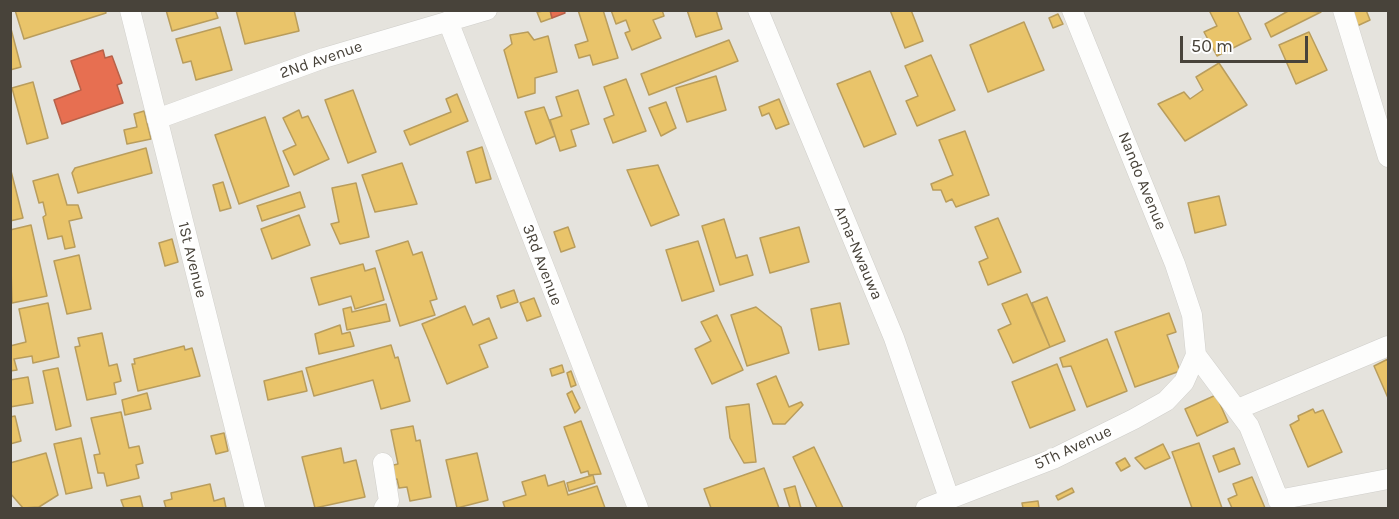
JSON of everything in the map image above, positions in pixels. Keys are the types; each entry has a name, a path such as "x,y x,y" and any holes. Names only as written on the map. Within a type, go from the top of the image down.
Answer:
{"street":[{"name":"1St Avenue","path":"130,10 255,508"},
{"name":"2Nd Avenue","path":"157,119 324,58 487,10"},
{"name":"Ama-Nwauwa","path":"758,10 894,338 949,498"},
{"name":"Nando Avenue","path":"1071,10 1176,264 1192,315 1196,355"},
{"path":"1343,10 1389,157"},
{"name":"3Rd Avenue","path":"448,21 638,508"},
{"path":"1238,410 1389,346"},
{"name":"5Th Avenue","path":"926,508 1053,459 1158,405 1184,382 1196,355"},
{"path":"1196,355 1249,426 1280,504 1389,479"},
{"path":"383,463 389,501 384,508"}],"shaded area":[{"path":"11,11 1388,11 1388,508 11,508"}],"building: Homes":[{"path":"15,10 105,10 106,13 24,39"},
{"path":"166,10 215,10 218,18 172,31"},
{"path":"236,10 294,10 299,31 245,44"},
{"path":"550,10 552,18 541,22 537,12"},
{"path":"578,10 603,10 618,58 593,65 590,55 579,58 575,45 588,41"},
{"path":"611,10 662,10 664,16 653,20 661,38 632,50 625,33 630,31 626,20 616,24"},
{"path":"687,10 716,10 722,29 696,37"},
{"path":"890,10 911,10 923,41 905,48"},
{"path":"1209,10 1237,10 1251,39 1217,56 1204,32 1217,26"},
{"path":"1290,10 1321,12 1271,37 1265,24"},
{"path":"1351,10 1366,10 1370,20 1357,26"},
{"path":"1058,14 1063,24 1053,28 1049,18"},
{"path":"1024,22 1044,70 988,92 970,45"},
{"path":"10,25 21,67 10,70"},
{"path":"220,27 232,70 196,80 191,61 183,63 176,39"},
{"path":"528,32 534,40 548,36 557,72 535,78 535,93 518,98 504,50 512,44 510,35"},
{"path":"1309,32 1327,70 1296,84 1279,45"},
{"path":"729,40 738,61 649,95 641,74"},
{"path":"931,55 955,110 917,126 906,101 918,96 905,66"},
{"path":"1219,63 1247,105 1185,141 1158,104 1184,92 1190,99 1203,90 1196,77"},
{"path":"870,71 896,134 864,147 837,84"},
{"path":"716,76 726,110 687,122 676,88"},
{"path":"626,79 646,131 613,143 604,119 614,115 604,87"},
{"path":"33,82 48,138 27,144 12,88"},
{"path":"353,90 376,152 348,163 325,100"},
{"path":"578,90 589,124 571,130 576,146 560,151 550,120 562,116 556,97"},
{"path":"457,94 468,121 410,145 404,131 451,112 446,99"},
{"path":"779,99 789,124 776,129 769,113 762,116 759,107"},
{"path":"666,102 676,128 661,136 649,108"},
{"path":"544,107 555,136 536,144 525,112"},
{"path":"299,110 302,118 308,116 329,159 294,175 283,151 296,145 283,118"},
{"path":"144,111 151,139 127,144 124,130 137,127 134,114"},
{"path":"265,117 289,186 239,204 215,135"},
{"path":"965,131 989,195 956,207 952,199 946,202 941,190 933,190 931,184 953,175 939,140"},
{"path":"482,147 491,179 476,183 467,152"},
{"path":"146,148 152,173 78,193 72,173 75,168"},
{"path":"402,163 417,204 375,212 362,175"},
{"path":"658,165 679,215 651,226 627,170"},
{"path":"10,167 23,218 10,221"},
{"path":"58,174 67,205 78,205 82,218 69,221 75,247 65,249 62,236 48,239 43,217 46,215 43,202 39,203 33,181"},
{"path":"223,182 231,208 220,211 213,185"},
{"path":"356,183 369,237 340,244 331,224 339,222 332,188"},
{"path":"300,192 305,207 262,221 257,206"},
{"path":"1219,196 1226,225 1195,233 1188,203"},
{"path":"299,215 310,245 272,259 261,229"},
{"path":"998,218 1021,272 988,285 979,262 988,258 975,227"},
{"path":"724,219 736,258 747,255 753,275 720,285 702,226"},
{"path":"31,225 47,296 12,303 10,230"},
{"path":"568,227 575,247 561,252 554,232"},
{"path":"799,227 809,262 770,273 760,238"},
{"path":"172,239 178,262 165,266 159,243"},
{"path":"408,241 413,255 422,252 437,299 430,301 435,315 400,326 376,251"},
{"path":"698,241 714,291 682,301 666,250"},
{"path":"79,255 91,309 67,314 54,261"},
{"path":"363,264 365,271 375,268 384,300 355,309 351,296 319,305 311,278"},
{"path":"514,290 518,302 501,308 497,296"},
{"path":"1027,294 1050,347 1013,363 998,330 1011,324 1002,304"},
{"path":"1047,297 1065,341 1050,347 1032,303"},
{"path":"534,298 541,316 527,321 520,303"},
{"path":"48,303 59,357 33,363 32,356 14,359 17,370 10,371 10,346 26,342 19,309"},
{"path":"840,303 849,344 819,350 811,309"},
{"path":"386,304 390,321 347,330 343,309 351,307 352,312"},
{"path":"465,306 473,325 489,318 497,338 479,345 488,367 447,384 422,324"},
{"path":"756,307 781,327 789,353 747,366 731,315"},
{"path":"1169,313 1176,332 1167,335 1180,371 1135,387 1115,332"},
{"path":"717,315 743,370 712,384 695,349 711,341 701,322"},
{"path":"340,325 342,334 350,332 354,346 319,354 315,334"},
{"path":"102,333 109,366 117,364 121,381 114,383 116,394 87,400 75,347 80,346 78,338"},
{"path":"1107,339 1127,391 1087,407 1071,366 1063,367 1060,358"},
{"path":"391,345 395,358 398,357 410,401 381,409 373,380 314,396 306,368"},
{"path":"184,346 185,350 192,348 200,376 138,391 132,364 135,364 134,359"},
{"path":"1388,359 1388,398 1374,366"},
{"path":"1057,364 1075,410 1030,428 1012,382"},
{"path":"562,365 564,372 552,376 550,369"},
{"path":"58,368 71,426 56,430 43,371"},
{"path":"302,371 307,391 268,400 264,381"},
{"path":"571,371 576,385 571,387 567,373"},
{"path":"776,376 789,407 801,402 803,405 785,424 773,424 757,384"},
{"path":"28,377 33,403 10,407 10,380"},
{"path":"572,391 580,408 575,413 567,394"},
{"path":"147,393 151,409 125,415 122,400"},
{"path":"1216,395 1228,422 1197,436 1185,409"},
{"path":"749,404 756,462 744,463 730,438 726,407"},
{"path":"1313,409 1315,413 1323,410 1342,452 1308,467 1290,425 1299,420 1298,416"},
{"path":"121,412 129,448 139,446 143,463 136,465 139,478 107,486 104,473 98,473 94,455 100,454 91,418"},
{"path":"15,416 21,441 10,444 10,417"},
{"path":"581,421 601,474 589,475 588,471 581,473 564,427"},
{"path":"413,426 416,441 420,440 431,497 410,501 407,487 399,488 397,479 392,480 389,466 398,464 391,430"},
{"path":"224,433 228,451 216,454 211,436"},
{"path":"81,438 92,488 66,494 54,444"},
{"path":"1199,443 1222,508 1192,508 1172,452"},
{"path":"1163,444 1170,458 1145,469 1135,458"},
{"path":"814,447 843,508 817,508 793,457"},
{"path":"341,448 344,463 356,460 365,497 315,508 302,457"},
{"path":"1234,448 1240,464 1219,472 1213,456"},
{"path":"46,453 58,495 39,507 23,508 10,493 10,463"},
{"path":"477,453 488,500 457,508 446,460"},
{"path":"1125,458 1130,466 1121,471 1116,463"},
{"path":"764,468 779,508 711,508 704,489"},
{"path":"545,475 548,486 564,481 568,495 597,486 605,508 505,508 503,502 526,495 522,482"},
{"path":"593,475 595,483 569,491 567,483"},
{"path":"1252,477 1265,508 1232,508 1228,499 1237,495 1233,484"},
{"path":"210,484 214,501 224,498 226,508 166,508 164,501 172,499 171,493"},
{"path":"795,486 801,508 790,508 784,489"},
{"path":"1072,488 1074,492 1058,500 1056,496"},
{"path":"140,496 143,508 124,508 121,500"},
{"path":"1038,501 1039,508 1023,508 1022,503"}],"building: Shops":[{"path":"550,10 564,10 565,13 552,18"},
{"path":"103,50 105,58 112,56 122,83 117,85 123,103 62,124 54,100 81,90 71,61"}]}
